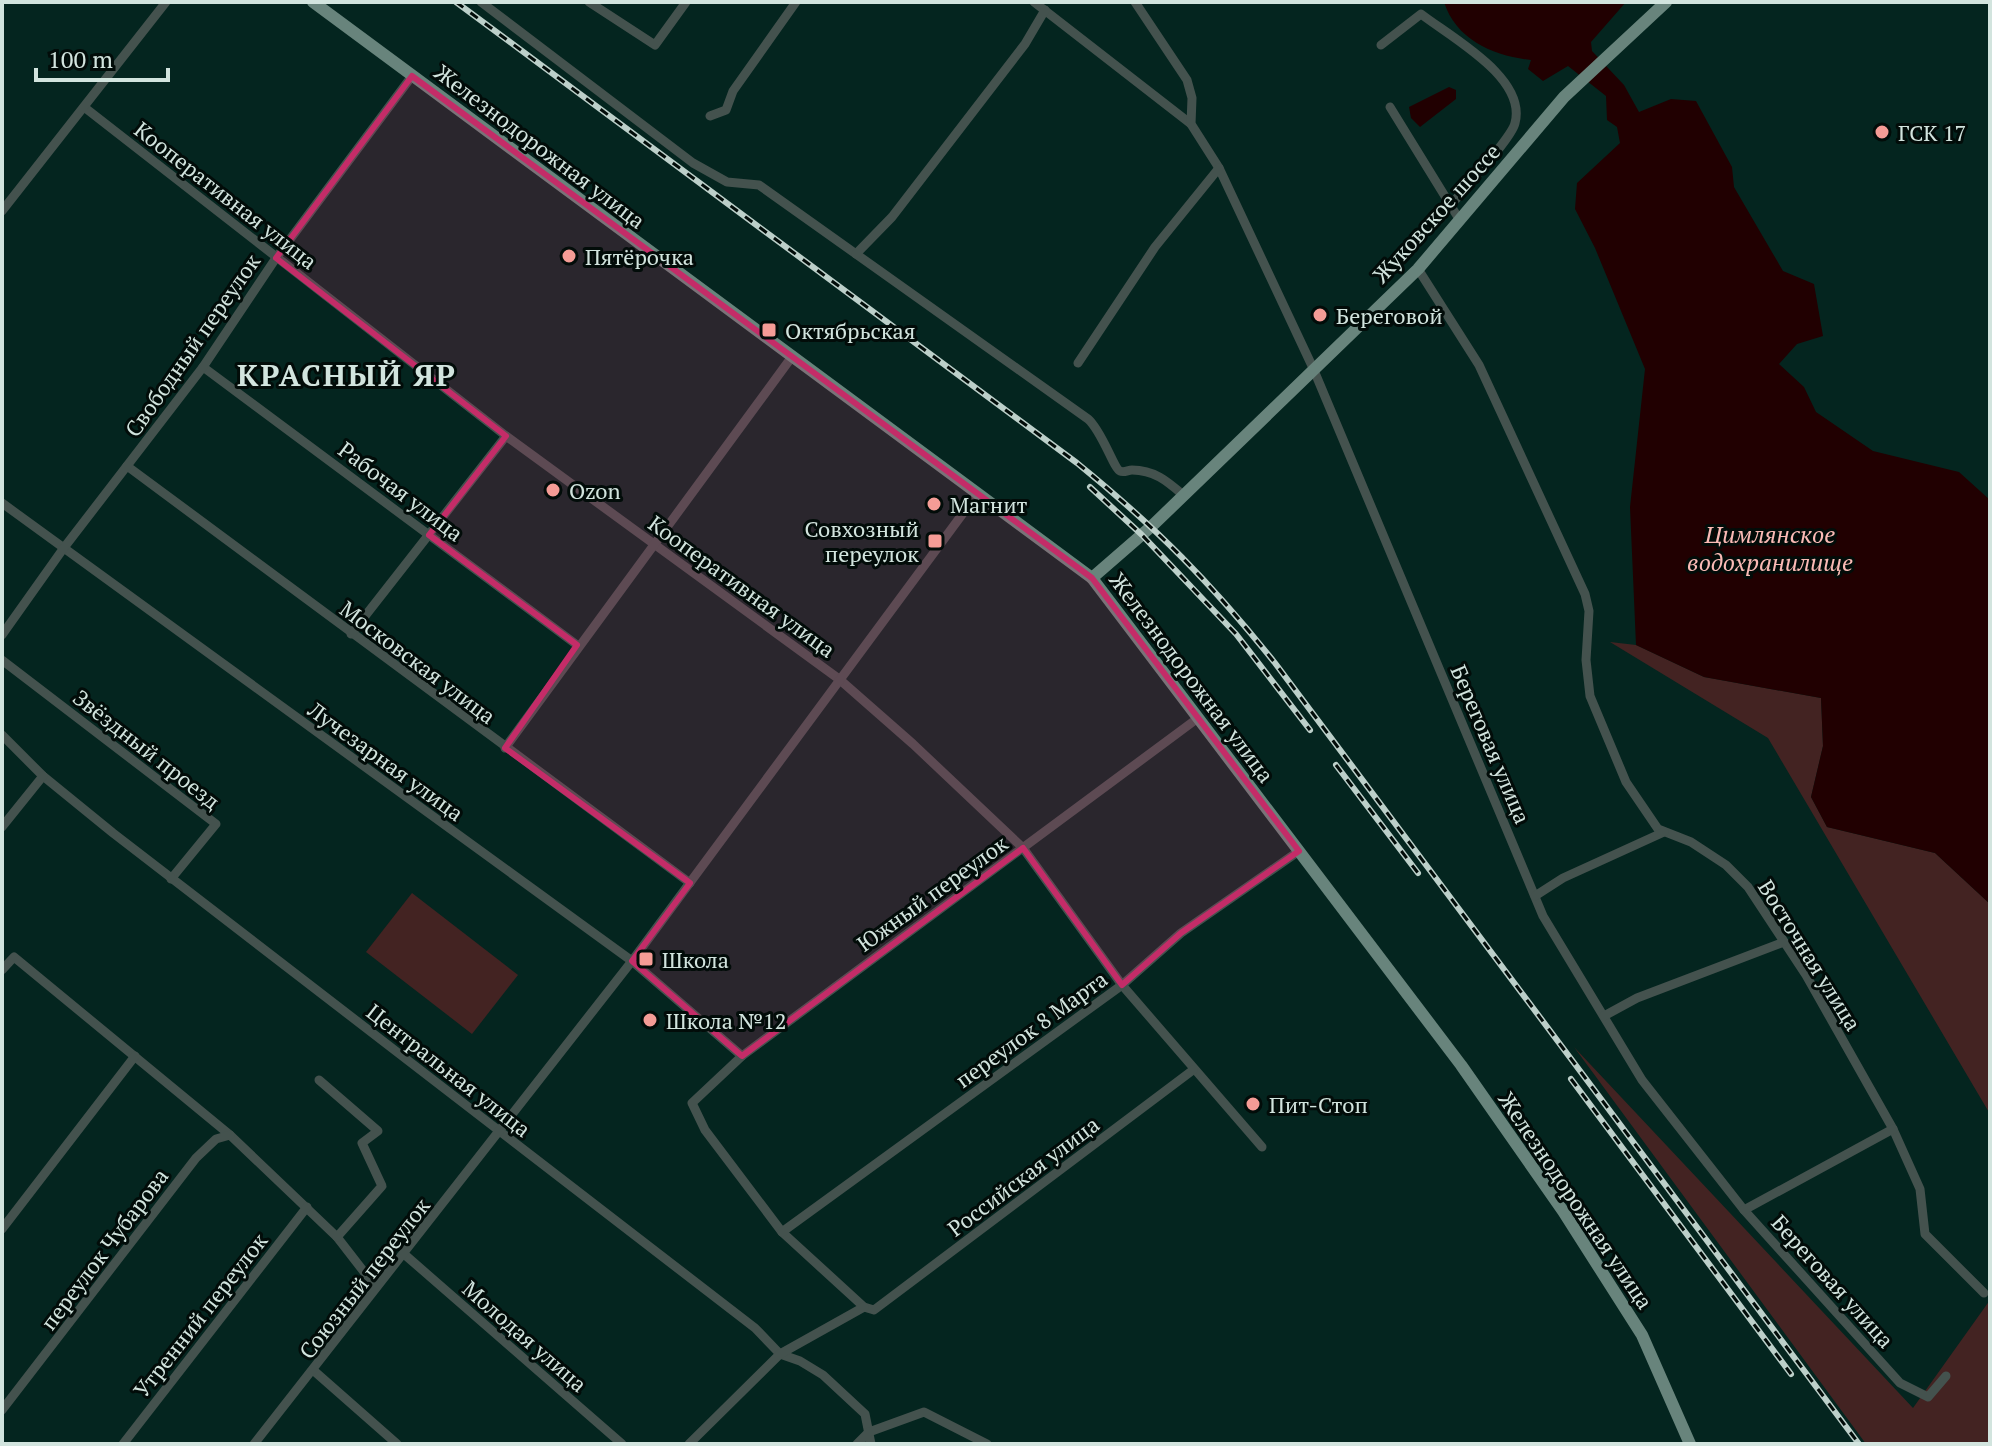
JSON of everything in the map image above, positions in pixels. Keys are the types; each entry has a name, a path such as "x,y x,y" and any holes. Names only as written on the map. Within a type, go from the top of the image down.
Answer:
{"main road":[{"name":"Железнодорожная улица","path":"313,2 1092,578 1461,1065 1563,1211 1642,1335 1690,1444"},
{"name":"Жуковское шоссе","path":"1092,578 1153,525 1418,269 1564,97 1666,2"}],"street":[{"path":"2,211 166,2"},
{"path":"481,2 693,163 727,182 759,185 1088,419 1106,440 1113,466 1121,472 1150,472 1164,478 1182,494"},
{"path":"589,2 655,45 686,2"},
{"path":"710,116 726,110 733,91 796,2"},
{"path":"1034,2 1191,124"},
{"name":"Береговая улица","path":"1135,2 1187,80 1192,98 1191,124 1219,168 1313,368 1543,916 1642,1080 1744,1210 1900,1383 1928,1397 1946,1376"},
{"path":"856,254 892,217 1025,44 1045,10"},
{"path":"1381,45 1421,14 1506,80 1516,100 1515,125 1451,205"},
{"name":"Свободный переулок","path":"2,635 63,549 203,367 276,258 412,76"},
{"name":"Кооперативная улица","path":"84,107 506,436 839,679 1023,848 1122,985 1262,1147"},
{"path":"1390,107 1459,219"},
{"path":"1078,363 1155,247 1219,168"},
{"name":"Восточная улица","path":"1418,269 1479,365 1585,594 1589,611 1586,660 1590,696 1626,782 1658,829 1691,842 1734,871 1784,942 1893,1129 1920,1189 1925,1234 1984,1293"},
{"path":"505,748 577,645 791,358"},
{"name":"Рабочая улица","path":"203,367 577,645"},
{"path":"351,634 506,436"},
{"name":"Московская улица","path":"127,466 690,883"},
{"path":"499,1132 632,961 978,493"},
{"name":"Лучезарная улица","path":"2,503 632,961 742,1056"},
{"name":"Звёздный проезд","path":"2,660 216,824 171,879"},
{"name":"Южный переулок","path":"782,1232 705,1130 692,1103 742,1056 1198,718"},
{"name":"Центральная улица","path":"2,735 43,776 171,879 755,1328 780,1354 823,1375 865,1414 869,1432"},
{"path":"2,827 43,776"},
{"path":"1535,896 1563,878 1664,832"},
{"name":"переулок 8 Марта","path":"782,1232 1122,985 1181,933 1299,851"},
{"path":"1604,1016 1637,998 1784,942"},
{"path":"2,970 14,957 230,1135 337,1237 375,1286"},
{"path":"2,1229 135,1056"},
{"name":"Российская улица","path":"864,1307 874,1310 1193,1070"},
{"name":"Союзный переулок","path":"319,1080 378,1131 362,1143 382,1186 337,1237"},
{"path":"1744,1210 1893,1129"},
{"name":"Союзный переулок","path":"254,1444 375,1286 404,1254 499,1132"},
{"name":"переулок Чубарова","path":"2,1410 196,1158 216,1139 230,1135"},
{"name":"Утренний переулок","path":"123,1444 307,1207"},
{"path":"689,1444 780,1354 864,1307 782,1232"},
{"name":"Молодая улица","path":"404,1254 622,1444"},
{"path":"313,1370 397,1444"},
{"path":"857,1444 869,1432 924,1412 987,1444"},
{"path":"869,1432 871,1444"}],"highlighted area":[{"path":"412,76 1092,578 1299,851 1181,933 1122,985 1023,848 742,1056 632,961 690,883 505,748 577,645 429,535 506,436 276,258"}],"shaded area":[{"path":"1610,642 1636,645 1704,677 1821,698 1823,746 1811,797 1827,827 1935,853 1990,904 1990,1114 1768,738"},
{"path":"412,893 518,975 472,1034 366,952"},
{"path":"1574,1047 1913,1408 1990,1300 1990,1444 1866,1444"}],"water":[{"name":"Цимлянское водохранилище","path":"1444,2 1626,2 1591,42 1592,51 1624,85 1639,112 1671,99 1696,101 1732,167 1734,187 1783,271 1814,284 1823,336 1797,344 1779,364 1804,387 1816,412 1873,451 1959,472 1990,500 1990,904 1935,853 1827,827 1811,797 1823,746 1821,698 1704,677 1636,645 1630,507 1645,369 1595,248 1575,209 1577,183 1620,143 1617,127 1607,120 1606,96 1568,66 1543,81 1528,69 1531,60 1503,55 1467,36 1457,27"},
{"path":"1449,87 1456,90 1456,99 1420,127 1411,118 1409,107"}],"railway":[{"path":"456,2 1077,463 1182,557 1275,663 1859,1444"},
{"path":"1090,487 1142,535 1236,634 1310,730"},
{"path":"1336,765 1418,873"},
{"path":"1571,1079 1791,1374"}],"place":[{"name":"ГСК 17","path":"1882,132"},
{"name":"Пятёрочка","path":"569,256"},
{"name":"Береговой","path":"1320,315"},
{"name":"Октябрьская","path":"769,330"},
{"name":"Ozon","path":"553,490"},
{"name":"Магнит","path":"934,504"},
{"name":"Совхозный переулок","path":"935,541"},
{"name":"Школа","path":"646,959"},
{"name":"Школа №12","path":"650,1020"},
{"name":"Пит-Стоп","path":"1253,1104"}],"district":[{"name":"КРАСНЫЙ ЯР","path":"347,375"}]}
